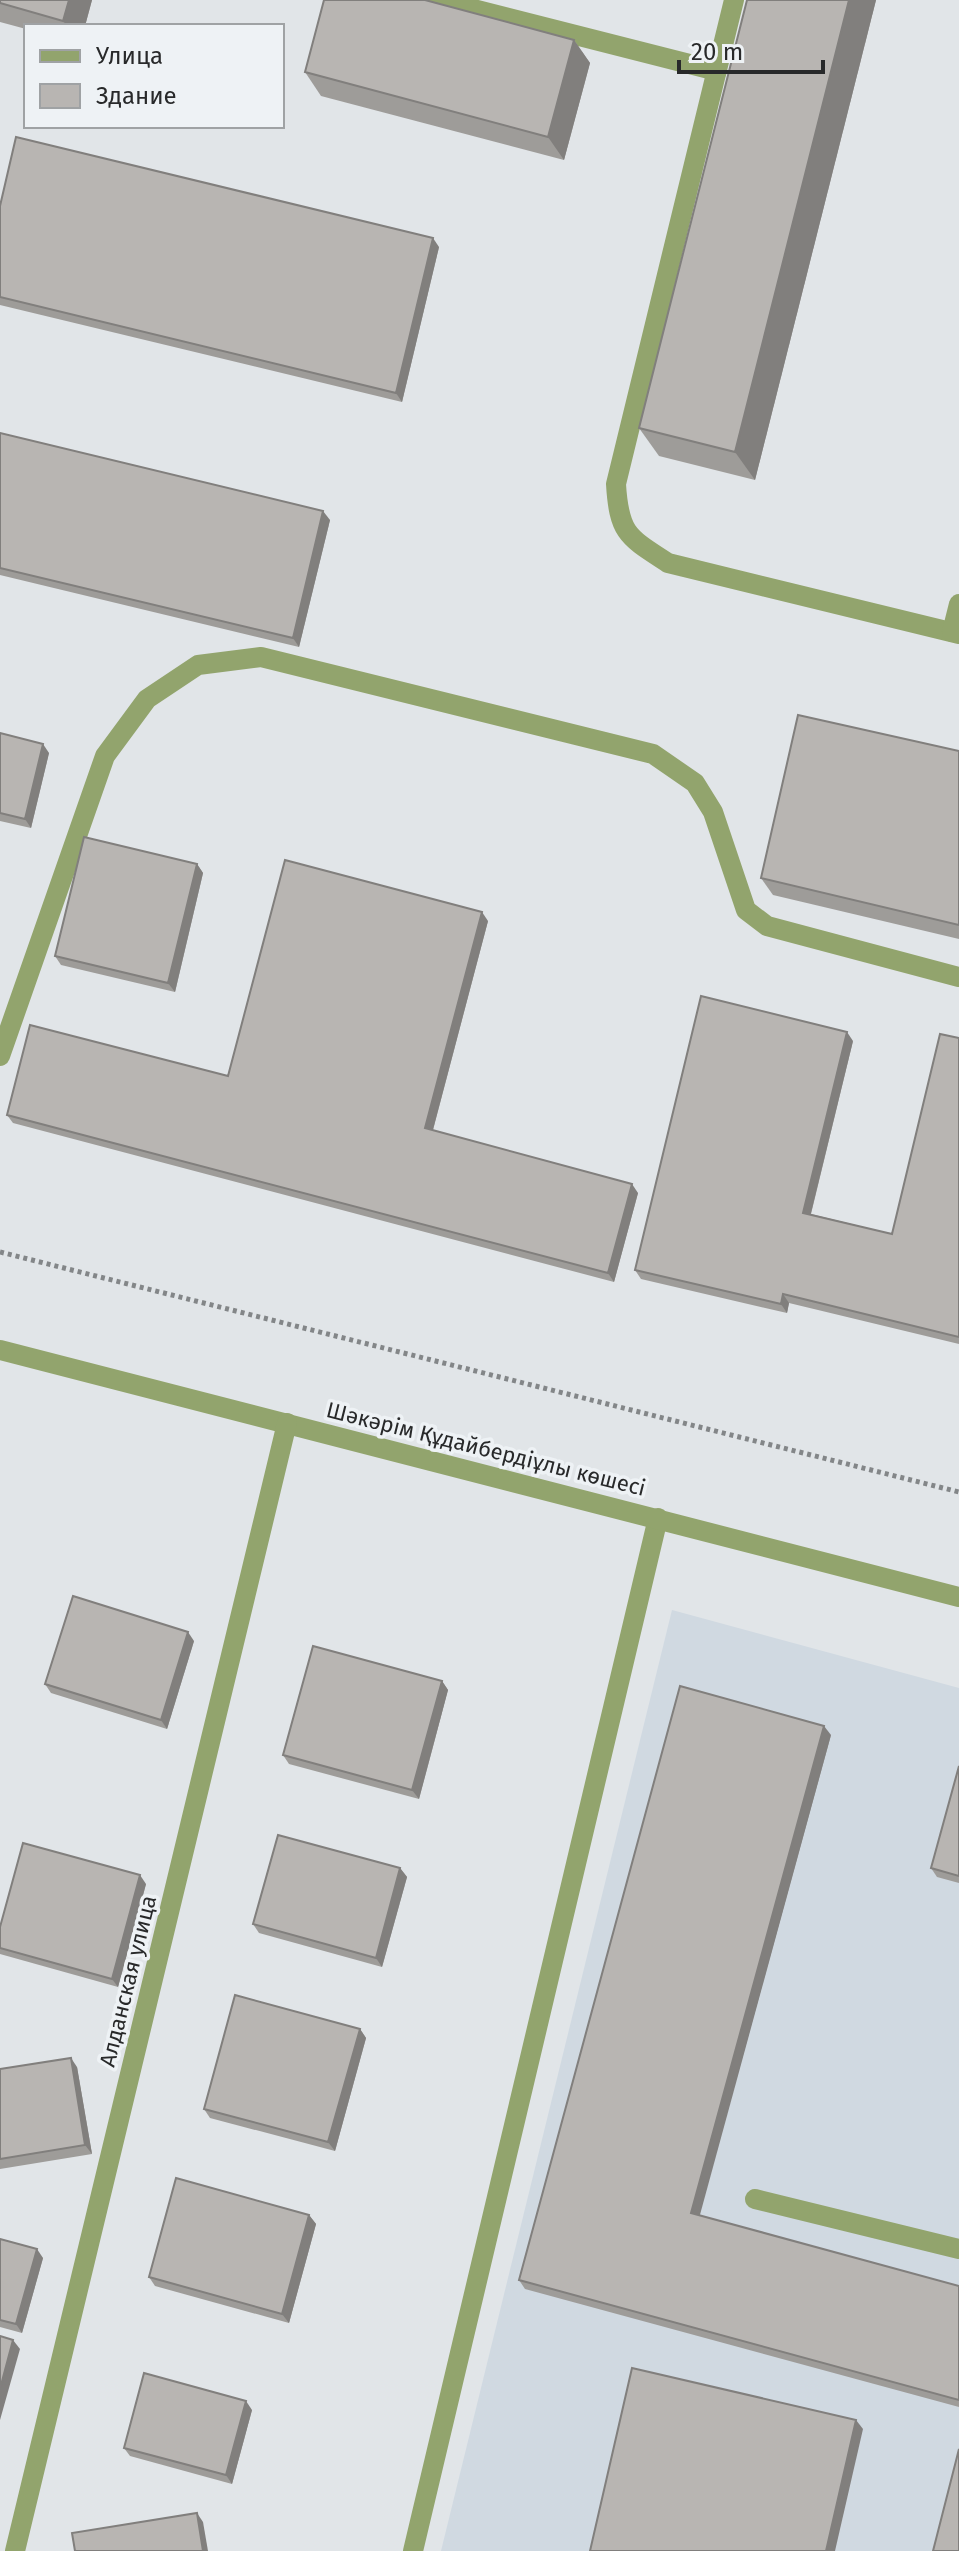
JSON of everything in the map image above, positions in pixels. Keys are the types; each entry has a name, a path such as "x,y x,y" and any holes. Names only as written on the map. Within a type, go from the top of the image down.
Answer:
{"street":[{"path":"438,0 717,71"},
{"path":"734,0 616,484 618,516 632,540 668,563 956,633 959,604"},
{"path":"0,1056 105,756 147,699 198,665 261,657 653,754 695,783 713,812 746,910 767,926 959,977"},
{"name":"Шәкәрім Құдайбердіұлы көшесі","path":"0,1350 959,1597"},
{"name":"Алданская улица","path":"15,2551 287,1423"},
{"path":"413,2551 658,1518"},
{"path":"755,2199 959,2249"}],"path":[{"path":"0,1252 959,1492"}],"shaded area":[{"path":"672,1610 959,1688 959,2551 441,2551"}],"building":[{"path":"0,0 69,0 63,21 0,3"},
{"path":"324,0 425,0 574,40 548,137 305,72"},
{"path":"747,0 849,0 735,452 639,428"},
{"path":"16,137 433,238 396,393 0,297 0,206"},
{"path":"0,433 323,511 293,638 0,568"},
{"path":"798,715 959,751 959,925 761,878"},
{"path":"0,733 43,744 25,819 0,813"},
{"path":"84,837 197,864 168,983 55,956"},
{"path":"285,860 482,912 425,1128 632,1184 608,1273 7,1115 30,1025 228,1076"},
{"path":"701,996 847,1032 803,1213 892,1234 940,1034 959,1038 959,1337 783,1294 781,1304 635,1270"},
{"path":"73,1596 188,1632 161,1720 45,1684"},
{"path":"313,1646 442,1681 412,1790 283,1755"},
{"path":"680,1686 824,1726 691,2213 959,2286 959,2400 519,2280"},
{"path":"959,1766 959,1876 931,1868"},
{"path":"278,1835 400,1868 376,1958 253,1924"},
{"path":"23,1843 140,1875 112,1979 0,1948 0,1927"},
{"path":"235,1995 360,2029 328,2142 204,2109"},
{"path":"71,2058 85,2145 0,2159 0,2069"},
{"path":"176,2178 309,2215 282,2314 149,2277"},
{"path":"0,2239 37,2249 16,2324 0,2320"},
{"path":"0,2336 13,2340 0,2389"},
{"path":"632,2368 856,2420 826,2551 590,2551"},
{"path":"144,2373 246,2401 226,2475 124,2448"},
{"path":"959,2449 959,2551 933,2551"},
{"path":"197,2513 203,2551 75,2551 72,2533"}]}
